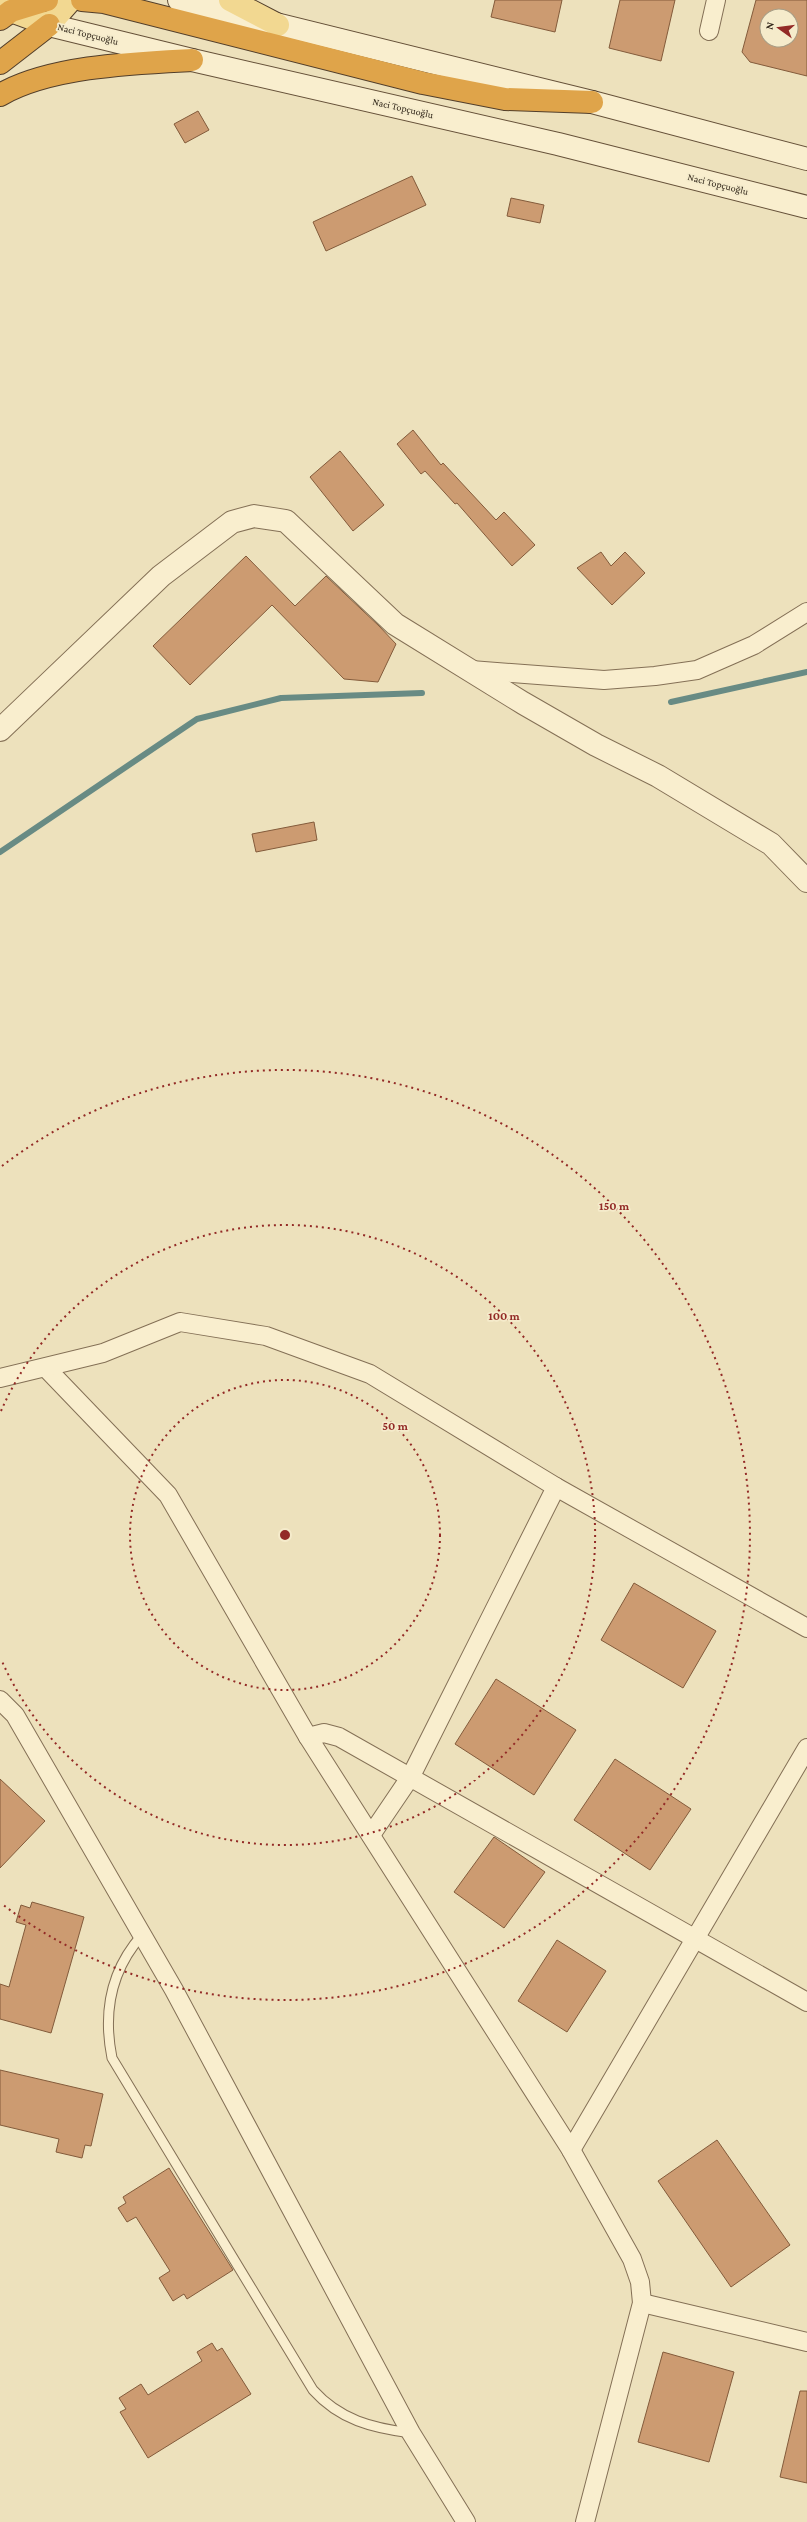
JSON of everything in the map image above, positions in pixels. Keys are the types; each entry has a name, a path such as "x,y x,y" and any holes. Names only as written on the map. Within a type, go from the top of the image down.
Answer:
{"highway":[{"path":"8,9 47,0"},
{"path":"82,0 104,2 423,83 497,98 592,102"},
{"path":"0,63 49,24"},
{"path":"0,95 40,79 76,72 133,63 192,60"}],"main road":[{"path":"49,24 71,0"},
{"path":"179,0 592,102 807,159"},
{"path":"230,0 278,24"},
{"name":"Naci Topçuoğlu","path":"8,9 49,24 192,60 558,144 807,207"},
{"path":"0,730 161,576 232,522 254,516 286,521 395,624 596,745 658,776 771,844 807,881"}],"street":[{"path":"708,31 716,0"},
{"path":"471,670 604,680 655,676 697,670 754,645 807,612"},
{"path":"0,1378 103,1353 180,1322 266,1336 370,1374 556,1487 807,1628"},
{"path":"46,1368 168,1496 308,1737 571,2150 632,2259 640,2282 642,2303 585,2522"},
{"path":"371,1835 411,1776 556,1487"},
{"path":"0,1700 15,1715 142,1935 411,2433 466,2522"},
{"path":"308,1737 316,1733 331,1734 411,1776 696,1937 807,2002"},
{"path":"571,2150 807,1748"},
{"path":"642,2303 807,2342"}],"lane":[{"path":"142,1935 124,1959 112,1988 108,2026 112,2058 313,2390 332,2408 356,2422 383,2430 411,2433"}],"building":[{"path":"495,0 562,0 555,32 491,17"},
{"path":"620,0 675,0 661,61 609,48"},
{"path":"756,0 807,0 807,76 750,62 742,52"},
{"path":"198,111 209,130 185,143 174,124"},
{"path":"412,176 426,205 326,251 313,222"},
{"path":"511,198 544,205 540,223 507,216"},
{"path":"413,430 441,465 443,463 496,520 504,512 535,545 512,566 457,503 455,504 425,471 421,474 397,444"},
{"path":"340,451 384,505 353,531 310,477"},
{"path":"601,552 611,566 625,552 645,573 612,605 577,568"},
{"path":"246,556 295,606 326,576 379,626 396,644 378,682 344,679 272,605 190,685 153,646"},
{"path":"314,822 317,840 256,852 252,834"},
{"path":"634,1583 716,1631 683,1688 601,1640"},
{"path":"496,1679 576,1730 534,1795 455,1744"},
{"path":"615,1759 691,1809 650,1870 574,1820"},
{"path":"0,1779 45,1821 0,1868"},
{"path":"494,1837 545,1872 504,1928 454,1892"},
{"path":"32,1902 84,1917 51,2033 0,2019 0,1984 9,1987 26,1925 16,1922 21,1905 30,1908"},
{"path":"557,1940 606,1971 567,2032 518,2001"},
{"path":"0,2070 103,2094 91,2146 85,2145 82,2158 56,2152 59,2139 0,2125"},
{"path":"717,2140 790,2245 731,2287 658,2181"},
{"path":"169,2168 233,2270 187,2299 184,2294 173,2301 159,2278 170,2271 136,2217 127,2222 118,2208 126,2203 123,2197"},
{"path":"212,2343 217,2351 222,2348 251,2394 148,2458 120,2412 126,2409 119,2398 141,2384 148,2395 202,2361 197,2352"},
{"path":"663,2352 734,2372 709,2462 638,2442"},
{"path":"800,2391 807,2391 807,2483 780,2477"}],"waterway":[{"path":"671,702 807,672"},
{"path":"0,852 197,719 281,698 422,693"}]}
